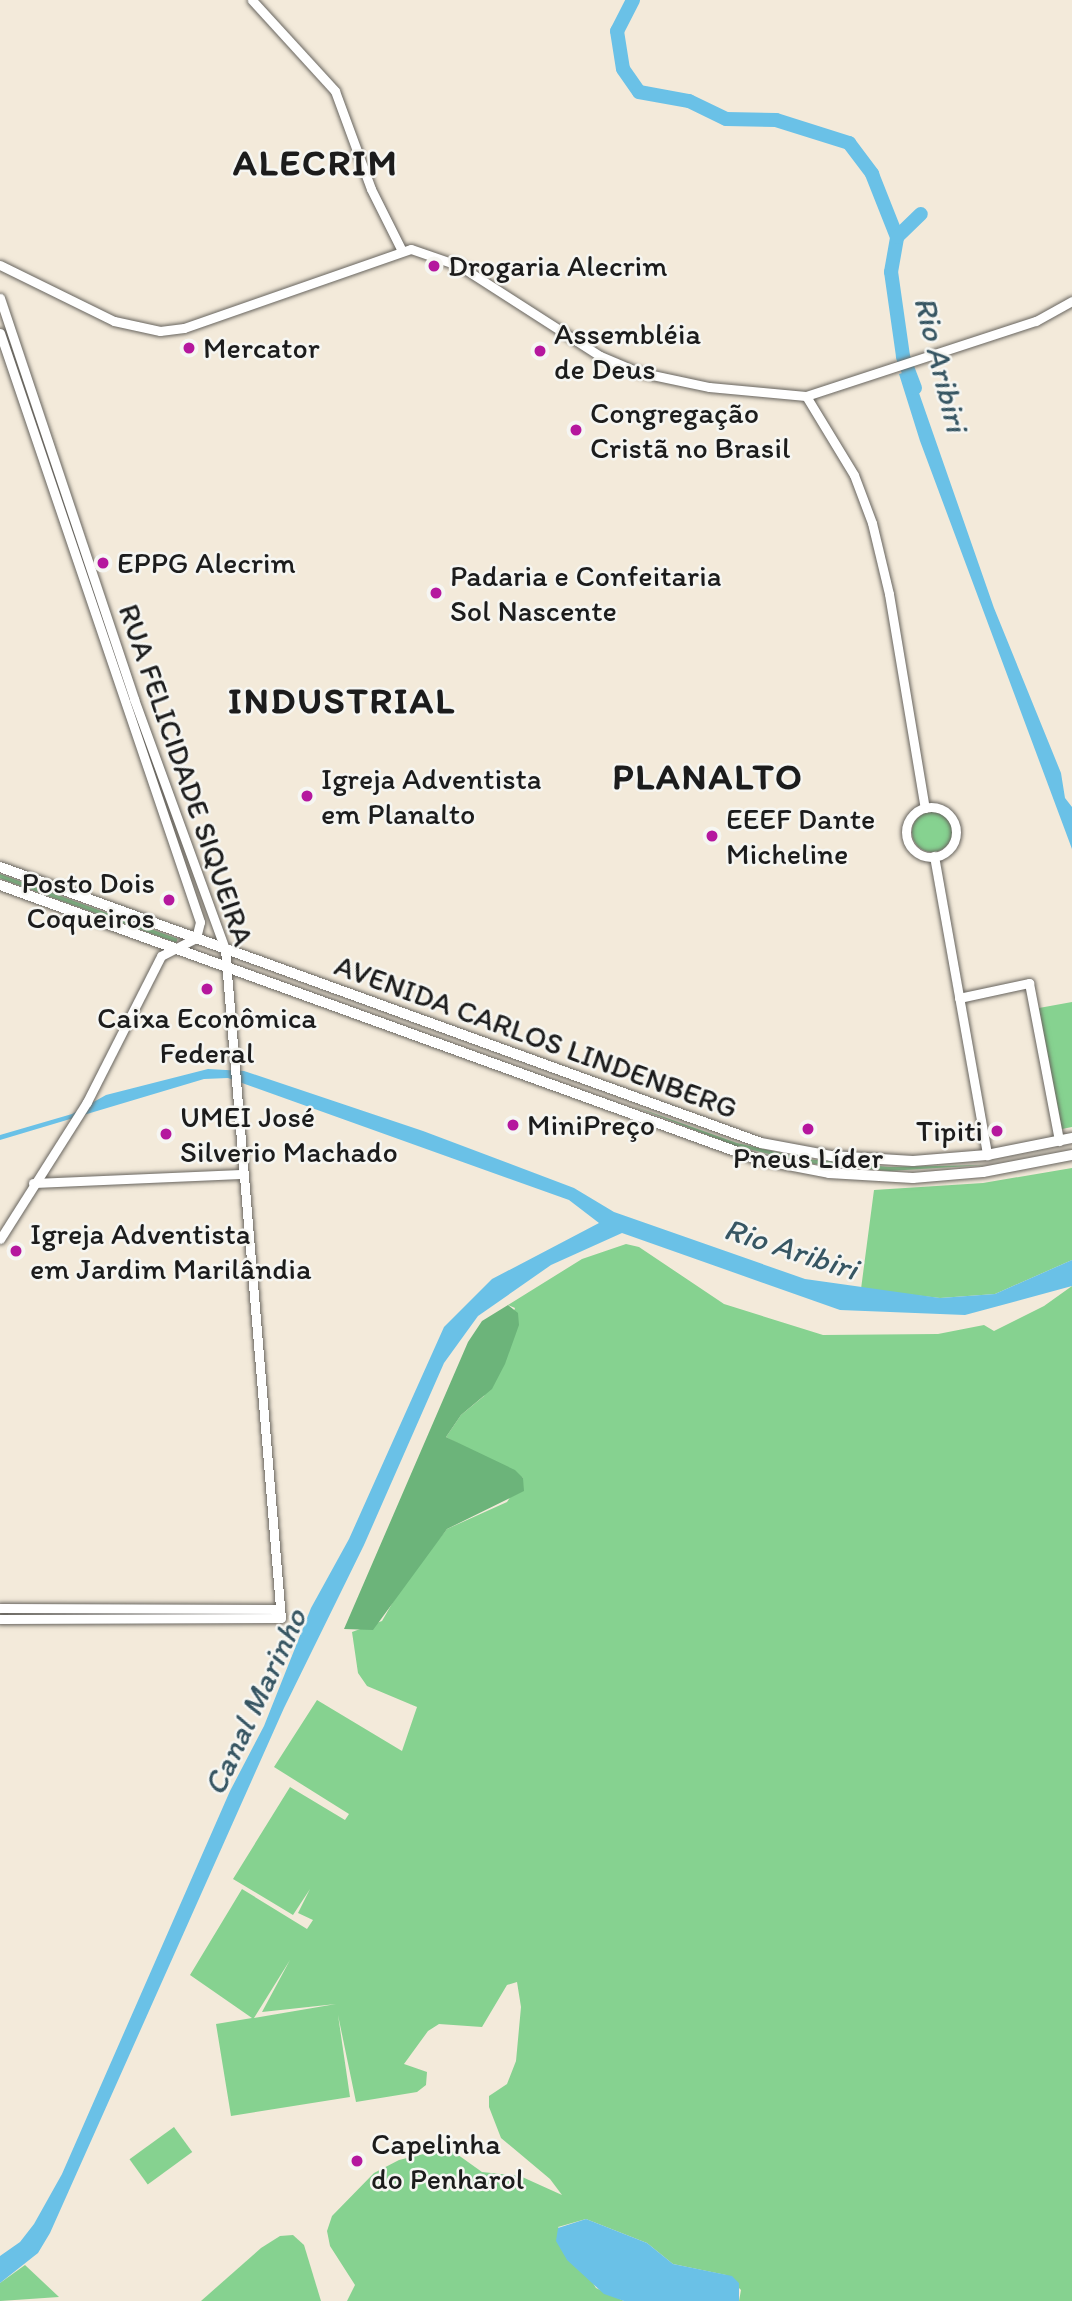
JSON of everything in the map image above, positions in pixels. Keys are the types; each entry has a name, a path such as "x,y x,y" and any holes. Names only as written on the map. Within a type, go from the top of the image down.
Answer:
{"main road":[{"name":"AVENIDA CARLOS LINDENBERG","path":"0,867 761,1143 866,1160 987,1155 1072,1138"},
{"name":"AVENIDA CARLOS LINDENBERG","path":"0,885 757,1159 877,1177 990,1171 1072,1155"},
{"path":"191,954 196,938"},
{"path":"987,1155 990,1171"}],"street":[{"path":"252,0 335,91 371,189 402,251"},
{"path":"260,0 260,11"},
{"path":"0,265 114,321 160,331 184,328 402,251 434,254 460,266 600,356 638,372 709,387 806,396 1036,321 1072,301"},
{"path":"0,271 13,271"},
{"name":"RUA FELICIDADE SIQUEIRA","path":"0,298 134,699 225,949 280,1613"},
{"name":"RUA FELICIDADE SIQUEIRA","path":"0,333 194,897 200,922 196,938 172,948"},
{"path":"806,396 854,475 872,523 889,594 925,808"},
{"path":"925,808 944,811 955,827 952,844 934,856 917,852 907,837 910,819 925,808"},
{"path":"934,856 987,1155"},
{"path":"0,1239 33,1183 85,1105 161,956 172,948"},
{"path":"959,998 1029,983 1059,1141"},
{"path":"33,1183 242,1174"},
{"path":"0,1608 280,1613"},
{"path":"0,1619 280,1613"}],"green space":[{"path":"932,812 940,813 946,818 951,824 951,840 946,846 940,851 932,852 924,851 918,846 913,840 912,832 913,824 918,818 924,813"},
{"path":"0,874 178,939 176,942 0,878"},
{"path":"1072,1002 1072,1127 1062,1129 1039,1008"},
{"path":"633,1106 737,1143 806,1159 889,1167 985,1165 889,1171 806,1163 736,1146"},
{"path":"1072,1168 1072,1260 995,1294 940,1298 861,1289 874,1190 983,1183"},
{"path":"626,1244 639,1247 724,1304 823,1335 938,1334 984,1325 994,1331 1044,1306 1072,1286 1072,2301 739,2301 741,2290 726,2275 673,2264 647,2243 586,2219 558,2227 596,2288 624,2301 347,2301 355,2285 330,2246 327,2231 332,2216 374,2173 399,2160 440,2150 454,2152 482,2172 520,2176 562,2195 550,2179 501,2138 489,2107 489,2096 507,2084 516,2061 521,2007 517,1982 507,1985 482,2027 439,2024 428,2031 404,2064 427,2072 426,2085 417,2092 356,2102 338,2015 350,2097 231,2116 216,2024 252,2018 190,1975 242,1889 307,1929 313,1920 298,1913 310,1889 293,1915 233,1879 290,1787 345,1820 349,1814 274,1767 317,1700 402,1751 417,1707 367,1686 358,1673 352,1632 382,1621 404,1583 447,1529 507,1502 523,1478 446,1437 461,1415 484,1396 515,1308 508,1305 582,1259","holes":["290,1960 262,2012 336,2004 254,2018"]},
{"path":"508,1305 518,1313 519,1325 505,1364 492,1389 461,1415 446,1437 515,1470 523,1478 524,1491 447,1529 373,1630 344,1629 468,1342 482,1321"},
{"path":"174,2127 192,2152 148,2184 130,2159"},
{"path":"293,2235 304,2245 321,2301 201,2301 261,2248 280,2236"},
{"path":"25,2265 59,2297 0,2301 0,2283"}],"water":[{"name":"Rio Aribiri","path":"911,370 994,608 1061,773 1065,798 1072,807 1072,849 920,441 899,374"},
{"path":"208,1069 244,1071 423,1131 574,1188 614,1212 805,1279 940,1298 995,1294 1072,1260 1072,1286 965,1315 840,1310 622,1233 551,1265 478,1316 444,1363 364,1545 284,1708 50,2233 38,2253 0,2283 0,2256 20,2242 34,2224 62,2174 230,1791 264,1726 311,1608 349,1539 444,1327 492,1279 599,1223 569,1200 228,1078 204,1079 0,1140 0,1135 72,1114 106,1095"},
{"path":"586,2219 647,2243 673,2264 732,2276 739,2283 739,2301 624,2301 604,2294 567,2260 556,2241 558,2228"}],"waterway":[{"name":"Rio Aribiri","path":"633,0 617,31 623,69 639,92 689,101 726,119 776,120 849,143 872,174 897,237"},
{"name":"Rio Aribiri","path":"915,388 903,356 891,272 897,237 921,214"}],"place":[{"name":"Drogaria Alecrim","path":"434,266"},
{"name":"Mercator","path":"189,348"},
{"name":"Assembléia de Deus","path":"540,351"},
{"name":"Congregação Cristã no Brasil","path":"576,430"},
{"name":"EPPG Alecrim","path":"103,563"},
{"name":"Padaria e Confeitaria Sol Nascente","path":"436,593"},
{"name":"Igreja Adventista em Planalto","path":"307,796"},
{"name":"EEEF Dante Micheline","path":"712,836"},
{"name":"Posto Dois Coqueiros","path":"169,900"},
{"name":"Caixa Econômica Federal","path":"207,989"},
{"name":"MiniPreço","path":"513,1125"},
{"name":"Pneus Líder","path":"808,1129"},
{"name":"Tipiti","path":"997,1131"},
{"name":"UMEI José Silverio Machado","path":"166,1134"},
{"name":"Igreja Adventista em Jardim Marilândia","path":"16,1251"},
{"name":"Capelinha do Penharol","path":"357,2161"}],"district":[{"name":"ALECRIM","path":"316,162"},
{"name":"INDUSTRIAL","path":"342,700"},
{"name":"PLANALTO","path":"708,776"}],"water label":[{"name":"Canal Marinho","path":"255,1702"}]}
